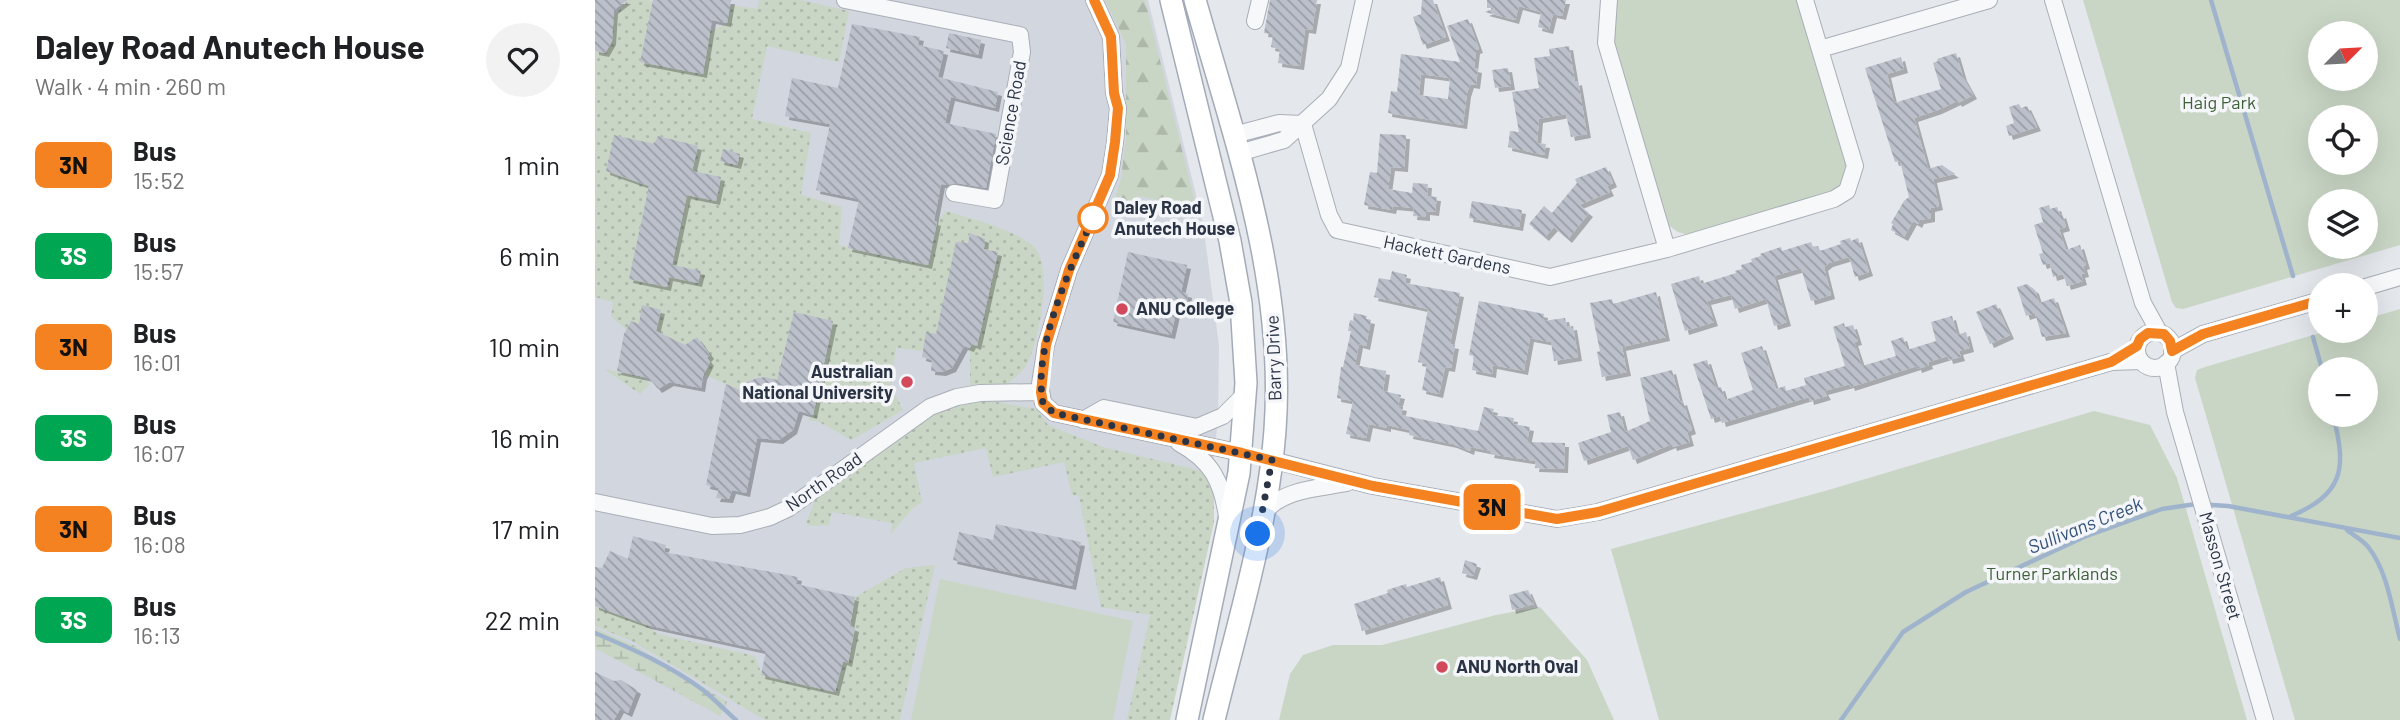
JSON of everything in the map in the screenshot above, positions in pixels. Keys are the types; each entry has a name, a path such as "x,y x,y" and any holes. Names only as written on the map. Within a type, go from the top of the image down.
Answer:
{"main road":[{"name":"Barry Drive","path":"1171,0 1230,241 1241,303 1245,393 1242,453 1229,530 1187,720"},
{"name":"Barry Drive","path":"1195,0 1262,242 1274,326 1277,390 1272,460 1262,517 1215,720"},
{"path":"1209,153 1237,144"},
{"path":"1242,453 1272,460"}],"street":[{"name":"Science Road","path":"845,0 1020,35 1022,52 995,200 954,193"},
{"path":"1094,0 1111,37 1114,93 1118,108 1115,142 1110,175 1069,270 1046,345 1041,392 1043,403 1054,413 1242,453"},
{"path":"1255,21 1260,0"},
{"path":"1237,144 1284,139 1329,99 1349,68 1364,0"},
{"path":"1609,0 1606,43 1667,249"},
{"name":"Hackett Gardens","path":"1303,124 1329,215 1337,230 1549,277 1667,249 1834,199 1847,191 1855,166 1805,0"},
{"path":"1820,49 1989,0"},
{"name":"Masson Street","path":"2053,0 2265,720"},
{"path":"2378,282 2400,276"},
{"path":"1272,460 1353,481 1557,519 1598,512 2308,304"},
{"name":"North Road","path":"595,502 712,526 740,525 771,517 789,508 930,407 957,397 981,393 1041,392"},
{"path":"1083,419 1104,408 1196,427 1223,416 1245,393"},
{"path":"1168,438 1195,453 1216,475 1224,496 1229,530"},
{"path":"1262,517 1268,507 1284,497 1353,481"}],"shaded area":[{"name":"Australian National University","path":"595,0 1148,0 1203,223 1219,346 1218,419 1211,483 1157,720 595,720"}],"green space":[{"path":"627,0 648,0 665,9 641,61 702,74 710,31 727,23 731,5 757,9 759,0 800,0 849,11 839,62 767,46 752,119 811,133 801,195 842,207 839,245 928,265 937,222 946,211 1002,229 1032,245 1039,254 1043,268 1043,303 1032,353 1021,372 1008,384 970,385 970,348 972,344 977,345 998,253 984,249 984,239 970,233 936,334 921,351 896,348 890,393 895,394 903,410 852,440 819,422 808,420 813,415 833,321 794,313 775,390 769,378 760,377 749,381 740,390 703,374 710,355 697,337 685,345 656,331 660,310 642,306 639,324 631,321 626,330 611,316 613,302 595,297 595,51 606,53 612,41 613,18"},
{"path":"1105,0 1145,0 1195,202 1191,206 1137,196 1132,214 1111,211 1121,179 1126,136 1126,44"},
{"path":"1615,0 1801,0 1846,158 1845,176 1836,191 1689,235 1668,225 1613,48"},
{"name":"Haig Park","path":"2083,0 2400,0 2400,245 2378,251 2378,189 2308,189 2308,259 2353,259 2183,309 2176,308"},
{"path":"2400,309 2400,720 2295,720 2195,378 2197,370 2308,337 2308,343 2378,343 2378,315"},
{"path":"604,369 642,377 650,384 640,394"},
{"path":"985,400 1037,409 1048,425 1103,447 1210,473 1214,483 1214,522 1170,720 1127,720 1150,615 1101,607 1079,496 1072,495 1064,462 993,477 986,448 914,463 922,502 912,509 890,535 892,523 832,512 829,525 810,526 806,523 816,498 931,415 957,405"},
{"name":"Turner Parklands","path":"2094,411 2150,425 2177,478 2247,720 1659,720 1611,549 1825,491"},
{"path":"935,565 900,720 765,720 634,642 595,626 595,606 647,625 658,634 755,656 762,675 835,691 843,661 847,662 855,628 850,626 855,597 906,568"},
{"path":"940,579 1133,621 1113,720 911,720"},
{"name":"ANU North Oval","path":"1540,607 1587,660 1614,720 1279,720 1290,674 1303,655 1333,645 1382,645 1496,615"},
{"path":"595,628 635,646 727,702 720,716 595,648"}],"building":[{"path":"595,0 627,0 614,10 612,41 605,53 595,51"},
{"path":"653,0 731,0 727,23 712,20 703,74 640,62"},
{"path":"1270,0 1317,0 1312,30 1305,29 1300,66 1278,63 1280,49 1271,47 1273,34 1264,33"},
{"path":"1422,0 1433,0 1446,37 1423,45 1413,17 1421,14"},
{"path":"1487,0 1566,0 1562,16 1553,14 1549,30 1538,27 1541,12 1519,6 1515,20 1485,12 1495,8 1487,8"},
{"path":"1468,19 1479,49 1476,50 1474,68 1478,69 1476,85 1470,84 1467,93 1463,125 1388,113 1391,91 1397,92 1401,54 1460,62 1447,26","holes":["1421,74 1450,78 1448,99 1419,95"]},
{"path":"852,24 920,37 918,45 944,51 938,77 998,92 995,108 951,97 945,123 996,134 986,188 956,183 941,184 928,265 848,248 859,199 816,190 830,124 785,116 792,78 838,88"},
{"path":"949,33 981,40 978,55 946,48"},
{"path":"1569,46 1587,134 1571,137 1566,114 1539,119 1537,143 1546,144 1544,155 1508,147 1510,131 1519,132 1512,92 1539,88 1534,58 1550,56 1549,49"},
{"path":"1956,53 1963,77 1973,95 1914,118 1928,169 1942,165 1955,174 1933,179 1939,206 1931,208 1931,218 1920,220 1918,224 1913,221 1904,237 1891,230 1891,223 1909,197 1900,161 1895,162 1865,68 1901,57 1904,69 1887,74 1894,103 1941,89 1933,63"},
{"path":"1508,68 1511,86 1495,88 1492,70"},
{"path":"2019,104 2021,108 2027,106 2037,127 2009,136 2006,126 2014,123 2009,107"},
{"path":"1380,134 1406,135 1404,168 1391,167 1388,189 1412,193 1413,183 1428,184 1427,196 1437,197 1435,212 1426,211 1426,217 1413,216 1414,208 1393,206 1392,210 1364,205 1370,172 1377,173"},
{"path":"614,135 654,144 658,136 698,146 692,171 721,177 716,201 687,195 672,265 701,271 698,283 669,277 667,287 629,279 649,186 606,171"},
{"path":"723,149 740,154 737,165 720,161"},
{"path":"1606,167 1613,183 1607,186 1610,192 1579,205 1589,213 1568,239 1554,227 1545,237 1529,224 1544,206 1552,213 1577,183 1575,179"},
{"path":"1472,201 1522,210 1519,227 1469,218"},
{"path":"2049,205 2050,209 2057,207 2060,215 2062,214 2066,227 2059,229 2066,250 2080,245 2086,265 2083,266 2085,273 2081,274 2083,281 2067,286 2063,274 2053,277 2050,263 2043,265 2039,254 2043,253 2034,225 2043,222 2039,208"},
{"path":"970,233 985,239 984,249 998,252 977,346 964,346 952,368 942,372 931,371 932,360 922,357 926,332 936,334 956,242 968,243"},
{"path":"1850,238 1851,241 1858,238 1869,272 1855,277 1849,257 1829,263 1824,267 1831,295 1811,301 1801,268 1774,276 1787,322 1774,326 1766,299 1735,309 1731,295 1707,301 1714,322 1685,331 1671,284 1699,276 1701,284 1736,273 1735,271 1742,269 1741,265 1752,262 1751,259 1781,247 1782,251 1811,242 1813,247 1818,246 1820,251"},
{"path":"1128,252 1187,265 1181,292 1188,294 1186,308 1176,313 1171,335 1113,322"},
{"path":"1392,271 1407,275 1405,283 1460,293 1450,344 1455,345 1451,368 1445,367 1439,394 1422,390 1427,364 1418,362 1428,309 1374,297 1379,278 1390,280"},
{"path":"2027,284 2035,290 2039,303 2054,298 2066,333 2042,337 2035,313 2026,316 2017,287"},
{"path":"1656,292 1666,337 1622,347 1627,372 1602,377 1597,352 1600,351 1590,303 1612,299 1613,304"},
{"path":"1479,301 1544,314 1543,321 1565,318 1567,327 1573,326 1578,357 1554,361 1551,342 1530,338 1524,371 1493,365 1492,374 1472,370 1474,356 1469,355"},
{"path":"1996,304 2010,335 1990,344 1976,312"},
{"path":"642,305 661,310 656,331 685,345 697,337 710,355 707,358 710,362 701,388 670,382 658,389 649,378 617,371 624,334 631,321 639,324"},
{"path":"794,312 833,321 813,415 799,411 793,430 779,440 757,438 746,493 732,490 729,499 716,498 719,488 706,485 726,384 740,390 747,382 757,378 777,380"},
{"path":"1354,313 1367,316 1366,319 1371,320 1366,346 1359,344 1355,365 1386,371 1383,391 1401,395 1398,406 1403,407 1401,415 1478,431 1484,407 1494,409 1492,415 1514,418 1513,424 1530,427 1527,442 1565,443 1564,469 1535,468 1536,461 1490,454 1491,451 1471,447 1470,451 1453,444 1409,435 1410,430 1387,425 1387,428 1369,424 1366,438 1346,434 1353,401 1337,398 1341,367 1351,331 1348,331 1350,320 1353,321"},
{"path":"1952,316 1957,335 1966,332 1970,348 1959,351 1961,357 1949,360 1948,356 1928,362 1929,365 1918,369 1917,366 1851,387 1850,384 1824,391 1827,396 1810,401 1809,397 1722,423 1720,416 1711,419 1693,364 1707,360 1716,388 1721,387 1725,400 1753,390 1741,353 1762,346 1776,389 1785,386 1786,391 1806,385 1804,378 1845,366 1833,327 1844,323 1845,327 1853,325 1858,341 1854,342 1862,366 1896,356 1891,341 1903,337 1907,350 1936,341 1931,322"},
{"path":"1672,370 1680,402 1683,401 1692,430 1687,432 1690,442 1673,447 1672,444 1633,460 1628,446 1584,461 1578,443 1611,432 1607,415 1620,412 1625,432 1650,421 1640,378"},
{"path":"996,524 1081,542 1072,586 953,560 959,532 993,540"},
{"path":"633,536 666,545 664,552 798,577 796,584 855,597 850,626 855,628 848,663 843,661 835,692 761,675 766,651 647,625 595,606 595,567 602,568 610,551 628,559"},
{"path":"1465,560 1477,564 1473,576 1462,573"},
{"path":"1440,577 1448,605 1362,631 1354,604 1406,584 1407,587"},
{"path":"1528,590 1534,604 1512,610 1509,595"},
{"path":"595,672 614,681 621,680 637,690 628,713 620,709 614,720 595,720"}],"waterway":[{"path":"2211,0 2293,276"},
{"path":"2315,343 2319,357"},
{"path":"2289,517 2321,499 2337,478 2340,450 2336,427"},
{"name":"Sullivans Creek","path":"1841,720 1903,632 1966,592 2084,537 2162,509 2196,504 2228,506 2400,538"},
{"path":"2347,530 2367,545 2381,569 2400,639"},
{"name":"Sullivans Creek","path":"595,633 637,651 677,673 703,690 736,720"}],"bus line":[{"name":"3N","path":"1094,0 1111,37 1114,93 1118,108 1115,142 1110,175 1069,270 1046,345 1040,384 1043,403 1054,413 1242,453 1373,486 1557,519 1598,512 2111,362 2137,346 2140,339 2148,333 2164,334 2170,341 2172,351 2203,334 2308,304"}],"place":[{"name":"Daley Road Anutech House","path":"1093,218"},
{"name":"ANU College","path":"1122,309"},
{"name":"Australian National University","path":"907,382"},
{"name":"ANU North Oval","path":"1442,667"}],"route":[{"path":"1093,218 1095,214 1069,270 1046,345 1040,384 1043,403 1054,413 1272,460 1258,534"}]}
